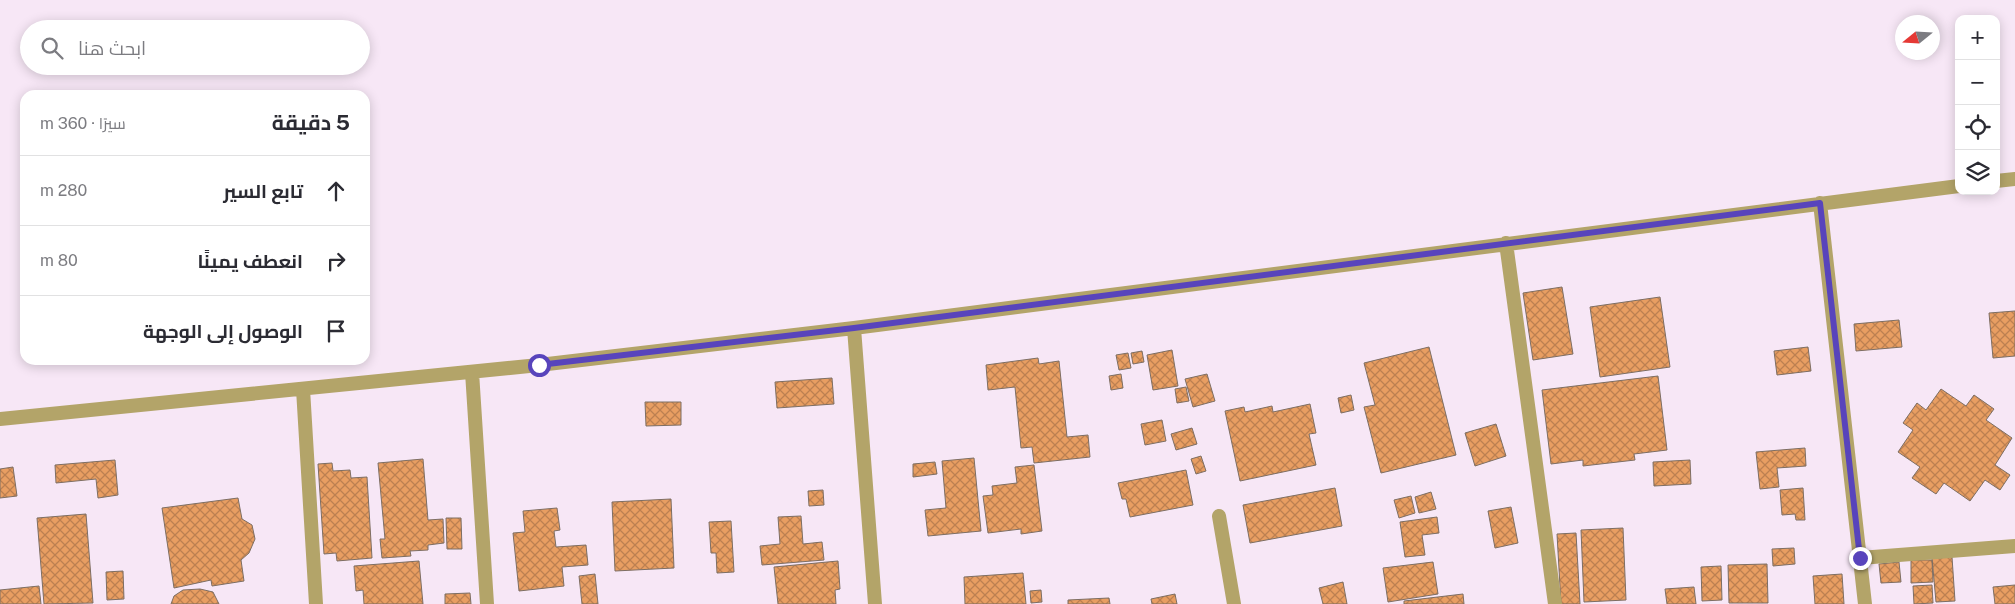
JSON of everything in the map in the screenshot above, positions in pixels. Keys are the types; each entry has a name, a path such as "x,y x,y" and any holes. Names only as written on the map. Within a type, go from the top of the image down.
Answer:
{"street":[{"path":"2000,181 2015,179"},
{"path":"0,419 472,372 854,328 1955,186"},
{"path":"1820,203 1865,604"},
{"path":"1506,243 1556,604"},
{"path":"854,328 875,604"},
{"path":"472,372 487,604"},
{"path":"303,389 316,604"},
{"path":"1218,516 1234,604"},
{"path":"1860,558 2015,546"}],"building":[{"path":"1562,287 1573,354 1533,360 1523,293"},
{"path":"1660,297 1670,367 1600,377 1590,307"},
{"path":"2015,311 2015,356 1993,358 1989,313"},
{"path":"1899,320 1902,347 1856,351 1854,324"},
{"path":"1429,347 1456,455 1381,473 1364,407 1375,405 1364,363"},
{"path":"1808,347 1811,371 1777,375 1774,351"},
{"path":"1172,350 1178,386 1153,390 1147,355"},
{"path":"1142,351 1144,362 1133,364 1131,353"},
{"path":"1128,353 1131,368 1119,370 1116,355"},
{"path":"1038,358 1039,364 1059,361 1067,437 1088,435 1090,457 1034,463 1032,447 1021,448 1015,387 988,390 986,365"},
{"path":"1121,374 1123,388 1111,390 1109,376"},
{"path":"1207,374 1215,401 1193,407 1185,379"},
{"path":"1658,376 1667,450 1634,454 1635,460 1583,466 1583,460 1551,464 1542,390"},
{"path":"832,378 834,404 777,408 775,382"},
{"path":"1186,387 1189,401 1177,403 1175,389"},
{"path":"1941,389 1966,406 1974,395 1994,409 1986,420 2012,438 1995,465 2010,475 2000,490 1985,480 1970,501 1944,483 1936,494 1912,478 1920,467 1898,452 1913,430 1903,423 1917,403 1926,410"},
{"path":"1351,395 1354,410 1341,413 1338,398"},
{"path":"645,402 681,402 681,425 646,426"},
{"path":"1310,404 1316,433 1309,434 1316,465 1240,481 1225,411 1244,407 1245,412 1272,406 1273,412"},
{"path":"1162,420 1166,441 1145,445 1141,424"},
{"path":"1496,424 1506,456 1475,466 1465,433"},
{"path":"1192,428 1197,444 1176,450 1171,434"},
{"path":"1805,448 1806,466 1777,468 1779,487 1760,489 1756,452"},
{"path":"1201,456 1206,471 1196,474 1191,459"},
{"path":"974,458 981,531 928,536 925,510 946,508 942,461"},
{"path":"423,459 428,520 443,519 444,543 428,545 428,550 410,551 411,556 382,558 380,539 385,539 378,463"},
{"path":"115,460 118,495 98,498 96,479 56,483 55,465"},
{"path":"1690,460 1691,484 1654,486 1653,462"},
{"path":"935,462 937,474 913,477 913,464"},
{"path":"332,463 333,471 350,470 351,478 367,477 372,558 337,561 336,553 324,554 318,464"},
{"path":"1034,465 1042,531 1021,534 1021,529 988,533 983,496 993,495 992,486 1017,483 1015,467"},
{"path":"13,467 17,496 0,498 0,469"},
{"path":"1186,470 1193,505 1130,517 1126,499 1122,499 1118,483"},
{"path":"1335,488 1342,526 1250,543 1243,505"},
{"path":"1803,488 1805,520 1796,520 1795,514 1782,515 1780,490"},
{"path":"823,490 824,505 809,506 808,491"},
{"path":"1431,492 1436,509 1419,513 1415,497"},
{"path":"1411,496 1415,513 1399,518 1394,500"},
{"path":"238,498 242,519 252,525 255,539 249,553 241,560 244,581 212,586 211,580 174,588 162,508"},
{"path":"671,499 674,568 615,571 612,502"},
{"path":"1511,507 1518,543 1495,548 1488,511"},
{"path":"557,508 560,530 554,531 556,547 586,545 588,565 562,567 564,586 519,591 513,533 525,532 523,511"},
{"path":"86,514 93,603 44,604 37,518"},
{"path":"801,516 803,544 822,542 824,560 762,565 760,546 780,544 778,517"},
{"path":"1437,517 1439,533 1422,535 1425,555 1405,557 1400,522"},
{"path":"446,518 461,518 462,549 447,549"},
{"path":"731,521 734,572 717,573 716,553 711,553 709,522"},
{"path":"1623,528 1626,600 1584,602 1581,530"},
{"path":"1576,533 1580,604 1561,604 1557,534"},
{"path":"1794,548 1795,564 1773,566 1772,549"},
{"path":"1952,557 1955,601 1936,602 1932,558"},
{"path":"1911,560 1932,560 1933,582 1911,583"},
{"path":"419,561 423,604 364,604 363,590 356,591 354,566"},
{"path":"838,561 840,589 835,590 836,604 778,604 774,567"},
{"path":"1433,562 1438,594 1388,602 1383,568"},
{"path":"1899,562 1901,582 1881,583 1879,564"},
{"path":"1767,564 1768,603 1729,603 1728,565"},
{"path":"1721,566 1722,600 1702,601 1701,567"},
{"path":"123,571 124,599 107,600 106,572"},
{"path":"1023,573 1026,604 965,604 964,577"},
{"path":"595,574 598,604 582,604 579,576"},
{"path":"1842,574 1844,604 1815,604 1813,576"},
{"path":"1343,582 1347,604 1323,604 1319,588"},
{"path":"1932,585 1933,603 1914,604 1913,586"},
{"path":"2015,585 2015,604 1995,604 1993,587"},
{"path":"39,586 41,604 0,604 0,590"},
{"path":"1694,587 1696,604 1667,604 1665,589"},
{"path":"200,589 213,592 219,604 171,604 174,596 183,590"},
{"path":"1041,590 1042,602 1031,603 1030,591"},
{"path":"470,593 471,604 445,604 445,594"},
{"path":"1175,594 1177,604 1152,604 1151,599"},
{"path":"1463,594 1464,604 1404,604 1404,601"},
{"path":"1109,598 1110,604 1068,604 1068,600"}],"route":[{"path":"539,365 854,328 1820,203 1860,558"}]}
